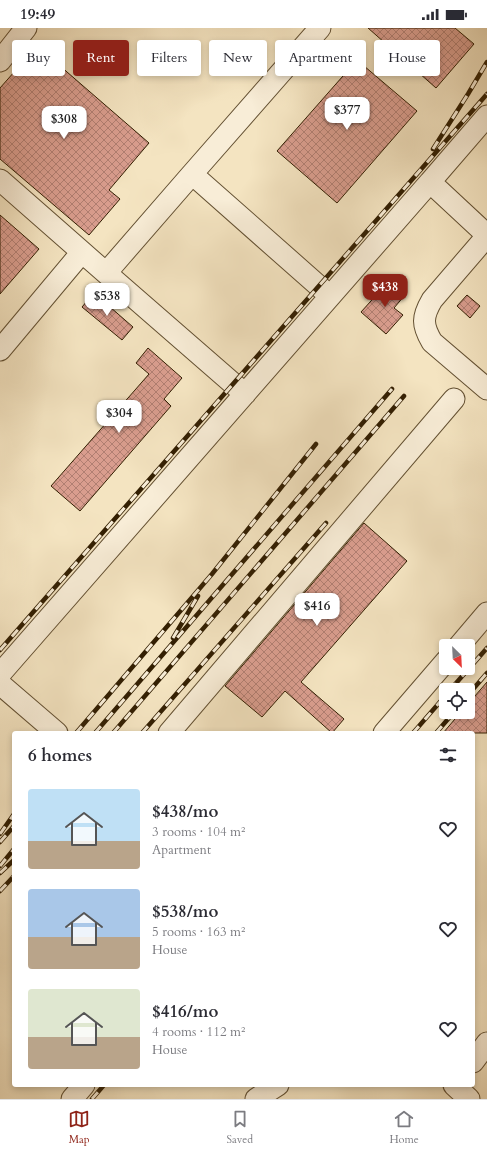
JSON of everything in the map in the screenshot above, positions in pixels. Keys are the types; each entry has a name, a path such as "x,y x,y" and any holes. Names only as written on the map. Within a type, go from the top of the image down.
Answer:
{"lane":[{"path":"0,61 26,28"},
{"path":"106,273 320,28"},
{"path":"0,674 487,116"},
{"path":"192,174 330,296"},
{"path":"0,180 244,394"},
{"path":"430,182 487,235 432,300 426,311 424,322 426,332 432,342 487,389"},
{"path":"0,350 82,252"},
{"path":"171,731 454,399"},
{"path":"465,639 487,613"},
{"path":"386,731 439,669"},
{"path":"0,684 55,731"},
{"path":"475,1059 487,1043"},
{"path":"72,1099 82,1087"},
{"path":"256,1099 275,1087"}],"building":[{"path":"368,28 455,28 474,44 436,88 422,76 440,76 440,40 382,40"},
{"path":"366,68 417,111 337,203 277,151 343,76 366,76"},
{"path":"65,70 149,143 109,190 120,199 89,235 0,159 0,88 12,74 12,76 65,76"},
{"path":"0,215 39,249 0,294"},
{"path":"389,281 405,295 394,308 403,315 386,334 361,312"},
{"path":"94,293 133,327 122,340 82,307"},
{"path":"467,295 480,306 470,318 457,306"},
{"path":"148,348 182,378 164,399 171,406 80,511 51,486 149,374 136,363"},
{"path":"364,523 407,561 301,682 344,719 334,731 330,731 285,691 262,717 225,686"},
{"path":"487,682 487,733 475,733 475,731 445,731 455,719 475,719 475,696"}],"railway":[{"path":"433,149 487,62"},
{"path":"0,650 487,94"},
{"path":"97,731 392,389"},
{"path":"115,731 404,396"},
{"path":"78,731 212,574 316,444"},
{"path":"144,731 326,523"},
{"path":"173,638 198,596"},
{"path":"456,683 487,648"},
{"path":"475,687 487,673"},
{"path":"415,731 439,703"},
{"path":"438,731 448,719"},
{"path":"0,834 12,817"},
{"path":"0,842 12,828"},
{"path":"0,866 12,851"},
{"path":"0,873 12,862"},
{"path":"0,891 12,878"},
{"path":"92,1099 102,1087"}]}
